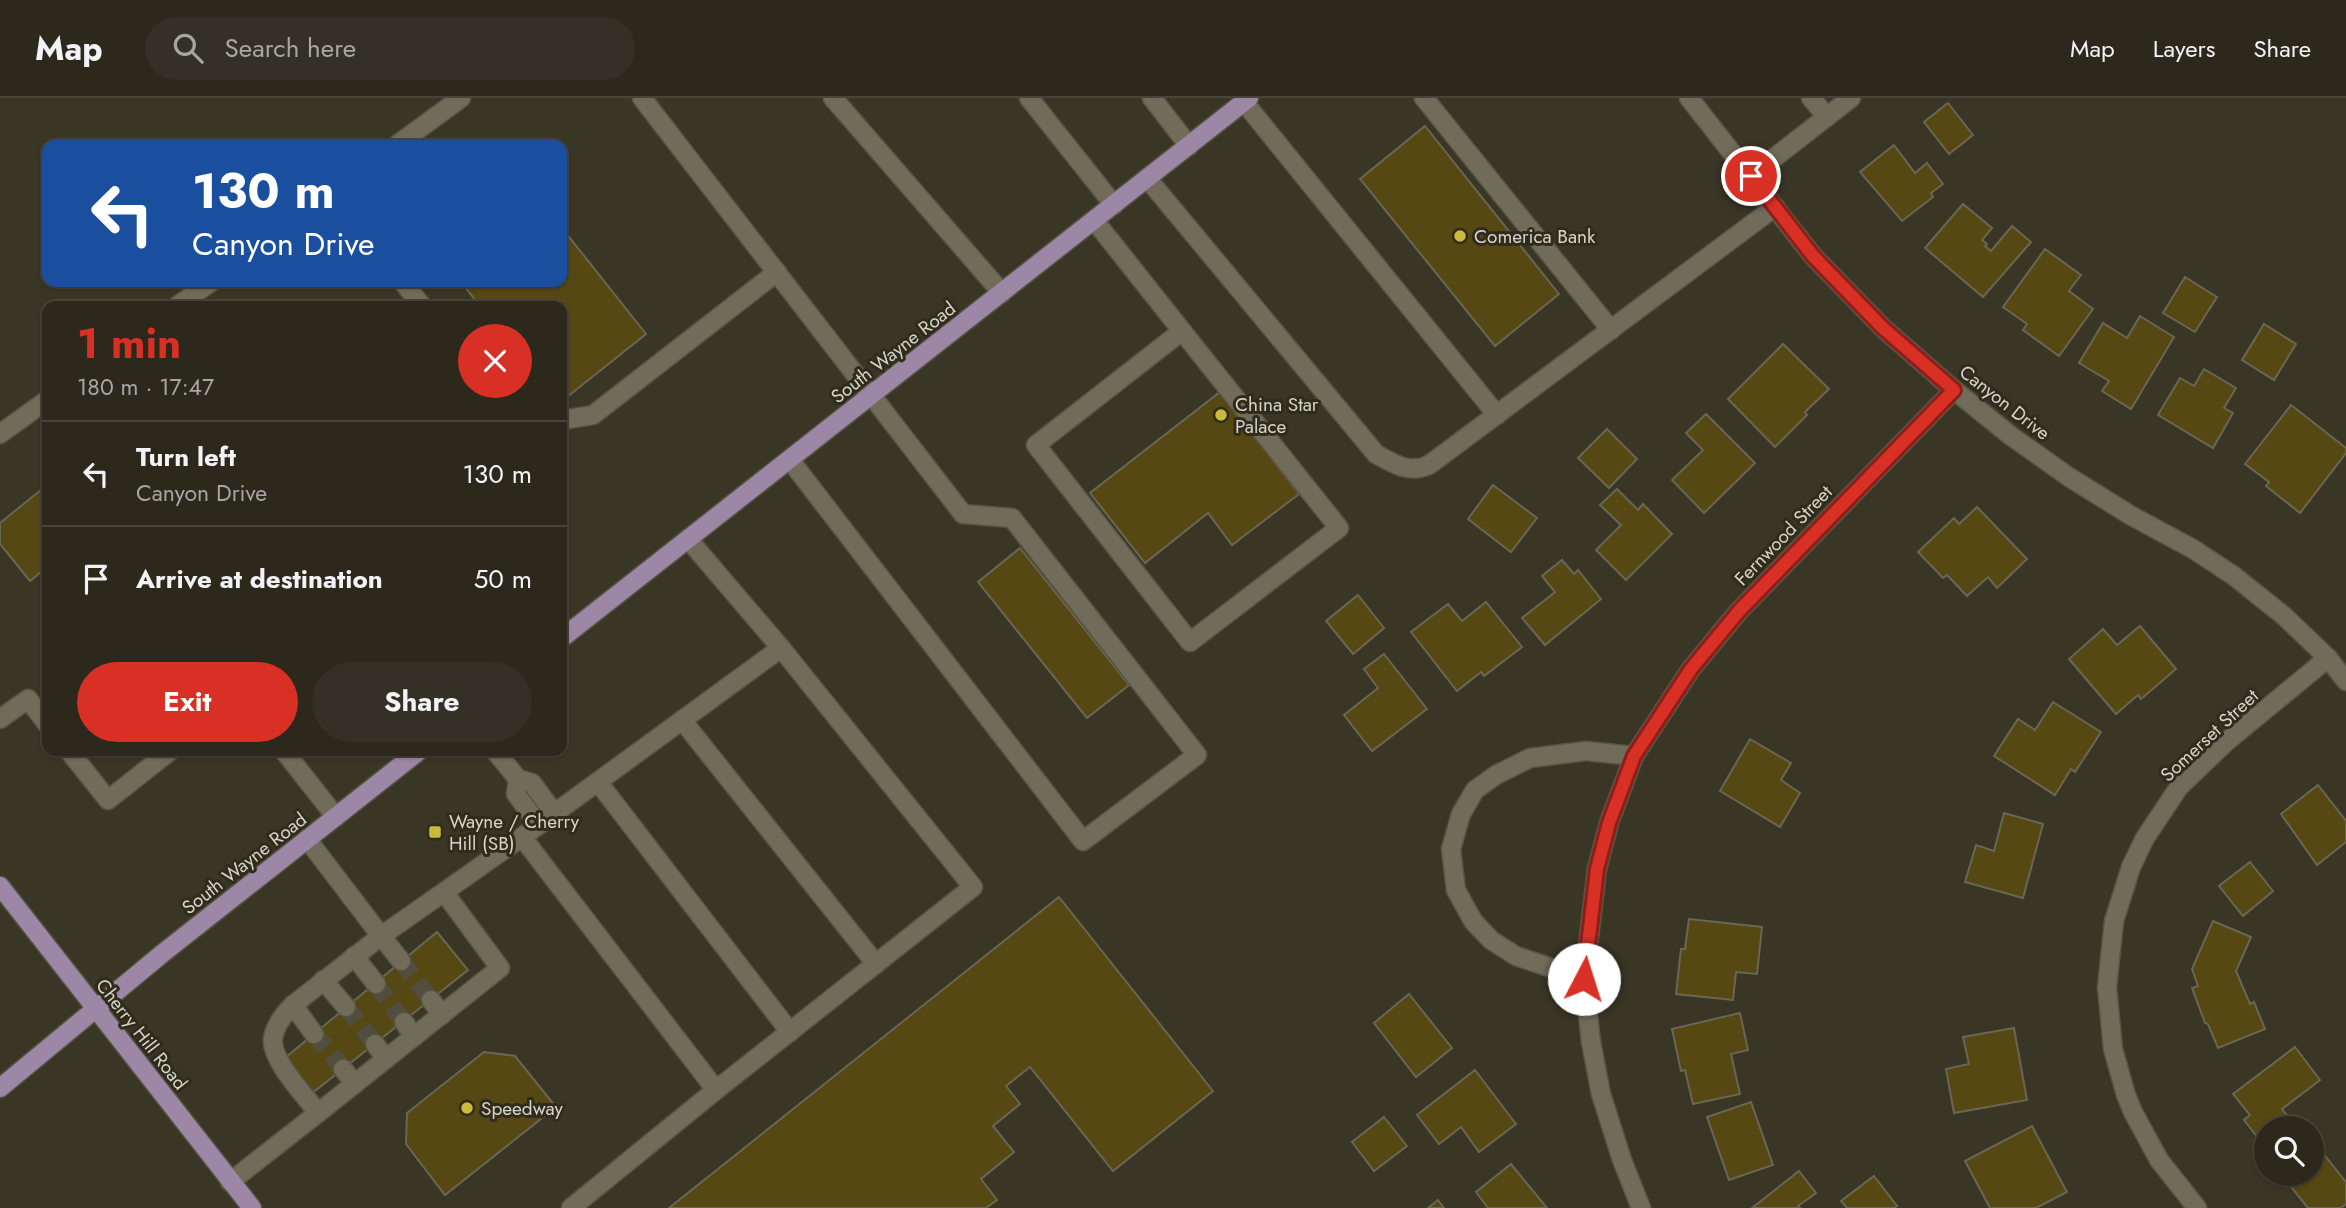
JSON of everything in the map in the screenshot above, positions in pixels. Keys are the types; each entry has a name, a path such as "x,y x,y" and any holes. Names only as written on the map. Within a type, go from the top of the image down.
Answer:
{"main road":[{"name":"South Wayne Road","path":"567,634 1247,100"},
{"name":"South Wayne Road","path":"0,1087 412,756"},
{"name":"Cherry Hill Road","path":"0,886 252,1208"}],"street":[{"path":"404,140 461,98"},
{"path":"642,98 963,514 1012,518 1197,755 1083,841 790,460"},
{"path":"832,98 1002,293"},
{"path":"1028,98 1114,205"},
{"path":"1152,98 1189,146"},
{"path":"1424,98 1611,330"},
{"name":"Canyon Drive","path":"1689,98 1813,256 1883,328 2011,436 2069,477 2234,576 2284,616 2328,659 2346,681"},
{"path":"1811,98 1827,117"},
{"path":"1751,176 1852,98"},
{"path":"1247,100 1497,415"},
{"path":"1147,178 1376,454 1403,468 1420,469 1497,415 1775,207"},
{"path":"1094,220 1339,528 1190,642 1037,445 1182,331"},
{"path":"567,419 593,415 777,272"},
{"path":"184,301 204,287"},
{"path":"407,287 418,301"},
{"name":"Fernwood Street","path":"1641,1208 1601,1094 1591,1042 1584,979 1597,869 1609,823 1634,756 1691,669 1739,611 1954,390"},
{"path":"0,434 42,404"},
{"path":"571,1208 973,887 781,648 688,539"},
{"path":"318,1113 274,1051 273,1038 280,1018 323,980 381,936 781,648"},
{"name":"Somerset Street","path":"2197,1208 2160,1160 2126,1095 2113,1049 2106,987 2113,921 2131,867 2145,838 2179,787 2226,743 2328,659"},
{"path":"0,719 27,699 42,718"},
{"path":"682,720 876,964"},
{"path":"1584,979 1516,956 1492,940 1473,920 1456,890 1451,849 1461,814 1475,790 1496,775 1530,758 1587,751 1634,756"},
{"path":"73,756 108,800 164,756"},
{"path":"288,756 336,817"},
{"path":"499,756 518,779 532,783 554,813"},
{"path":"518,779 516,794 538,825"},
{"path":"597,782 790,1032"},
{"path":"522,837 716,1090"},
{"path":"306,839 401,961"},
{"path":"230,1182 386,1059 409,1030 442,1015 500,968 444,892"},
{"path":"354,956 376,984"},
{"path":"323,980 346,1007"},
{"path":"430,1000 442,1015"},
{"path":"293,1005 314,1034"},
{"path":"375,1044 386,1059"},
{"path":"343,1069 355,1084"}],"building":[{"path":"1948,103 1973,135 1949,154 1924,122"},
{"name":"Comerica Bank","path":"1425,126 1559,294 1495,346 1360,179"},
{"path":"1894,145 1915,173 1927,163 1943,184 1931,193 1933,197 1902,221 1860,172"},
{"path":"1963,204 1992,228 1982,240 1991,251 2012,226 2031,242 1983,297 1925,248"},
{"path":"567,234 646,334 567,397 567,301 476,301 465,287 567,287"},
{"path":"2045,249 2081,275 2069,291 2093,309 2059,356 2023,330 2027,324 2003,307"},
{"path":"2185,277 2217,297 2195,332 2163,313"},
{"path":"2140,316 2174,337 2131,409 2102,391 2109,381 2079,363 2103,323 2127,338"},
{"path":"2264,324 2296,344 2274,380 2242,360"},
{"path":"1783,344 1829,389 1775,447 1728,399"},
{"path":"2204,369 2236,388 2224,408 2233,413 2213,448 2158,415 2180,378 2194,386"},
{"path":"1220,392 1299,494 1232,545 1208,513 1145,563 1090,493"},
{"path":"2291,405 2346,448 2346,453 2300,513 2266,486 2269,482 2245,464"},
{"path":"1706,414 1755,463 1704,513 1672,480 1703,450 1686,433"},
{"path":"1607,429 1637,459 1609,488 1578,458"},
{"path":"1493,485 1537,518 1511,552 1468,519"},
{"path":"42,489 42,571 30,581 0,544 0,523"},
{"path":"1617,489 1638,510 1643,504 1672,534 1626,580 1596,550 1621,525 1600,505"},
{"path":"1977,507 2027,559 1997,588 1988,577 1967,596 1947,575 1943,578 1918,552 1954,518 1959,524"},
{"path":"1020,548 1129,685 1087,718 978,582"},
{"path":"1562,560 1574,574 1578,570 1601,599 1545,645 1522,618 1555,592 1542,576"},
{"path":"1358,595 1384,628 1353,654 1326,621"},
{"path":"1486,602 1522,647 1484,676 1481,672 1457,691 1411,632 1448,604 1462,621"},
{"path":"2140,626 2176,669 2141,699 2138,695 2116,714 2069,659 2103,629 2117,645"},
{"path":"1384,654 1427,709 1372,751 1344,715 1378,688 1364,669"},
{"path":"2053,702 2101,732 2075,772 2071,769 2055,795 1994,756 2018,719 2035,730"},
{"path":"1750,739 1791,763 1781,780 1800,793 1780,827 1720,791"},
{"path":"2318,785 2346,821 2346,842 2317,865 2281,814"},
{"path":"2004,813 2043,824 2023,898 1965,882 1976,845 1994,851"},
{"path":"2250,862 2273,891 2243,916 2219,886"},
{"path":"1059,897 1213,1091 1113,1171 1030,1067 1006,1086 1020,1104 993,1126 1014,1152 981,1179 997,1200 986,1208 669,1208"},
{"path":"1689,919 1762,927 1757,974 1736,972 1733,1000 1676,994 1681,949 1685,949"},
{"path":"2213,921 2251,937 2236,971 2250,1004 2254,1002 2265,1029 2218,1048 2192,988 2198,986 2192,969"},
{"path":"437,932 468,970 311,1094 285,1058"},
{"path":"1409,994 1452,1048 1416,1077 1374,1023"},
{"path":"1740,1013 1748,1050 1731,1054 1740,1094 1693,1104 1685,1070 1681,1071 1672,1029"},
{"path":"2014,1028 2027,1100 1954,1113 1946,1069 1969,1064 1963,1037"},
{"path":"2295,1047 2320,1080 2282,1109 2288,1116 2254,1116 2254,1133 2244,1120 2250,1115 2233,1094"},
{"path":"484,1052 515,1056 556,1107 445,1195 406,1144 407,1113"},
{"path":"1475,1070 1516,1124 1479,1152 1461,1127 1439,1144 1417,1115"},
{"path":"1751,1102 1773,1165 1729,1180 1707,1117"},
{"path":"1384,1117 1407,1146 1374,1171 1352,1142"},
{"path":"2032,1126 2067,1192 2036,1208 1990,1208 1965,1161"},
{"path":"2324,1154 2346,1182 2346,1204 2341,1208 2308,1208 2291,1186 2324,1186"},
{"path":"1511,1164 1547,1208 1488,1208 1476,1192"},
{"path":"1799,1171 1816,1193 1798,1206 1800,1208 1752,1208"},
{"path":"1874,1176 1897,1206 1847,1208 1841,1201"},
{"path":"1438,1200 1444,1208 1428,1208"}],"tunnel":[{"path":"401,961 431,1000"},
{"path":"376,984 404,1022"},
{"path":"346,1007 375,1044"},
{"path":"314,1034 343,1069"}],"place":[{"name":"Comerica Bank","path":"1460,236"},
{"name":"China Star Palace","path":"1221,415"},
{"name":"Wayne / Cherry Hill (SB)","path":"435,832"},
{"name":"Speedway","path":"467,1108"}],"route":[{"path":"1584,979 1597,869 1609,823 1634,756 1691,669 1739,611 1954,390 1883,328 1813,256 1751,176"}]}
